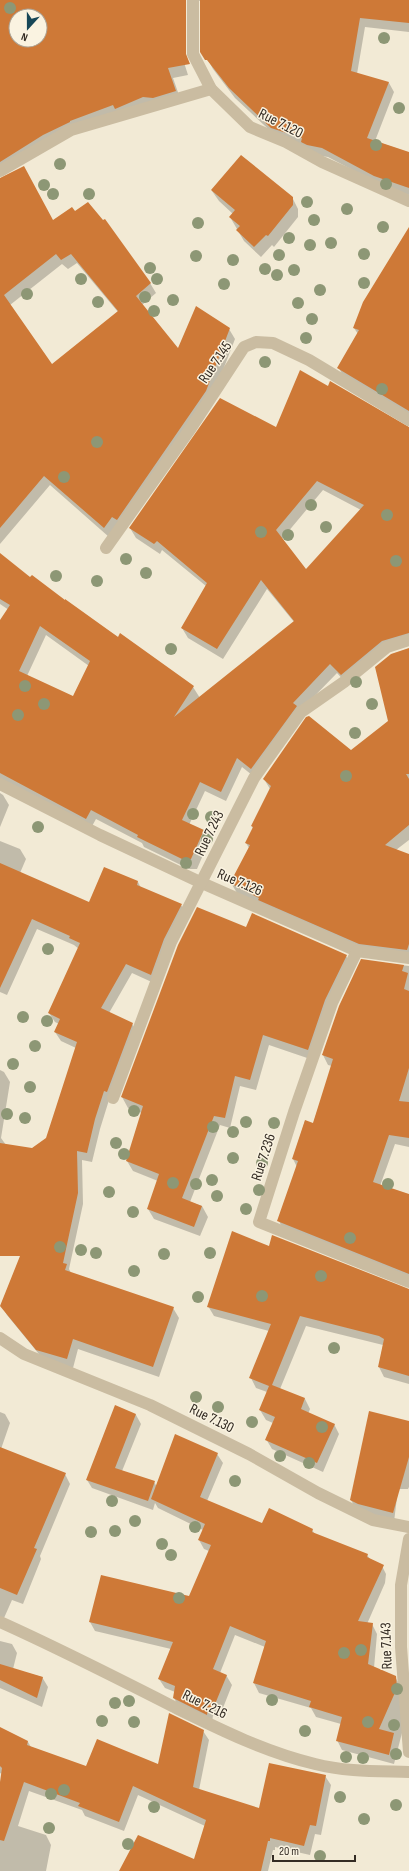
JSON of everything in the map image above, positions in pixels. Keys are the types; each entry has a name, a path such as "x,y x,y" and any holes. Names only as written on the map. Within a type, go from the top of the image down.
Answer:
{"street":[{"name":"Rue 7.120","path":"193,0 193,54 211,89 250,127 286,142 322,162 409,201"},
{"path":"0,171 71,130 211,89"},
{"name":"Rue 7.145","path":"106,548 191,428 244,347 256,342 273,343 309,360 409,420"},
{"name":"Rue 7.243","path":"113,1098 171,942 254,778 301,712 344,682 387,647 409,640"},
{"name":"Rue 7.126","path":"0,784 100,835 202,883 357,950 409,958"},
{"name":"Rue 7.236","path":"357,950 332,1003 294,1112 259,1222 409,1282"},
{"name":"Rue 7.130","path":"0,1338 24,1354 150,1405 250,1454 318,1493 373,1520 409,1527"},
{"name":"Rue 7.143","path":"409,1539 401,1585 401,1647 409,1752"},
{"name":"Rue 7.216","path":"0,1622 42,1640 232,1735 273,1752 317,1765 356,1771 409,1772"}],"building":[{"path":"0,0 186,0 186,54 190,64 168,68 176,91 153,98 143,97 115,109 113,105 70,121 43,135 0,162"},
{"path":"200,0 409,0 409,23 360,18 351,71 389,82 367,138 409,152 409,188 374,176 322,148 307,145 301,142 302,138 271,128 229,88 200,52"},
{"path":"241,155 293,197 293,205 268,236 266,235 254,247 236,230 240,226 229,217 235,210 211,190"},
{"path":"24,166 53,220 72,207 75,211 88,202 103,220 105,219 151,283 136,296 178,348 196,306 230,328 206,391 117,520 112,517 104,528 44,476 0,528 0,178","holes":["56,254 61,260 71,254 118,311 52,364 4,295"]},
{"path":"409,227 409,411 337,368 359,330 353,328 363,302"},
{"path":"300,370 328,386 330,381 409,427 409,633 382,641 341,675 330,664 293,703 297,706 251,769 237,758 221,792 200,782 182,820 204,830 191,859 182,859 137,837 138,835 91,810 86,819 0,773 0,620 10,605 0,599 0,553 30,577 32,575 118,637 120,633 194,686 174,717 294,621 261,580 217,649 181,628 207,583 157,541 154,544 129,528 220,398 276,427","holes":["317,481 364,505 306,569 276,530","40,626 90,661 73,696 19,671"]},
{"path":"409,648 409,774 406,774 409,779 409,825 385,845 409,854 409,944 407,950 359,944 258,900 259,898 230,883 250,845 245,843 253,827 251,826 271,786 263,779 306,717 309,716 351,750 388,721 375,667 391,654"},
{"path":"0,863 89,902 104,867 138,881 137,885 182,904 164,939 151,975 126,964 101,1008 133,1023 107,1092 104,1091 95,1119 87,1153 77,1151 78,1193 63,1263 67,1264 65,1270 174,1307 153,1367 73,1339 67,1359 36,1350 0,1306 20,1256 0,1256 0,1143 32,1148 46,1138 77,1042 54,1032 60,1019 48,1013 80,943 69,938 70,936 32,919 0,988"},
{"path":"197,907 246,927 252,913 347,955 325,1000 308,1050 263,1035 250,1080 235,1076 225,1118 214,1116 182,1198 202,1206 194,1227 147,1209 159,1174 126,1161 143,1106 121,1097 178,945"},
{"path":"361,959 404,965 402,971 408,973 404,989 409,991 409,1068 399,1101 409,1102 409,1138 389,1135 373,1182 409,1194 409,1274 277,1221 298,1161 292,1159 305,1120 313,1123 333,1059 322,1055 339,1006"},
{"path":"232,1231 269,1246 272,1235 409,1289 409,1376 378,1367 384,1339 379,1336 300,1316 272,1385 305,1398 301,1409 335,1424 317,1463 265,1440 275,1417 259,1410 269,1386 249,1378 271,1324 207,1307"},
{"path":"115,1405 136,1414 115,1468 155,1481 148,1501 86,1480"},
{"path":"369,1411 409,1421 409,1457 393,1513 358,1504 350,1500"},
{"path":"175,1434 218,1453 200,1497 262,1523 269,1508 313,1529 312,1532 368,1554 367,1557 384,1565 358,1621 373,1623 368,1664 396,1676 397,1688 379,1729 394,1733 389,1755 336,1741 342,1717 309,1707 311,1701 253,1683 266,1641 230,1626 213,1669 227,1675 213,1709 208,1707 207,1715 173,1698 175,1686 158,1679 173,1642 89,1622 101,1575 189,1596 211,1545 198,1540 205,1524 151,1499"},
{"path":"0,1447 66,1473 34,1548 37,1549 17,1595 0,1588"},
{"path":"0,1664 43,1677 37,1698 0,1680"},
{"path":"169,1713 204,1730 193,1787 259,1808 269,1763 326,1775 316,1826 310,1825 304,1846 270,1838 261,1871 119,1871 138,1835 194,1859 206,1820 133,1786 119,1822 78,1806 80,1803 24,1782 4,1841 0,1840 0,1782 2,1768 0,1766 0,1727 28,1741 27,1745 86,1766 97,1739 158,1764"}]}
